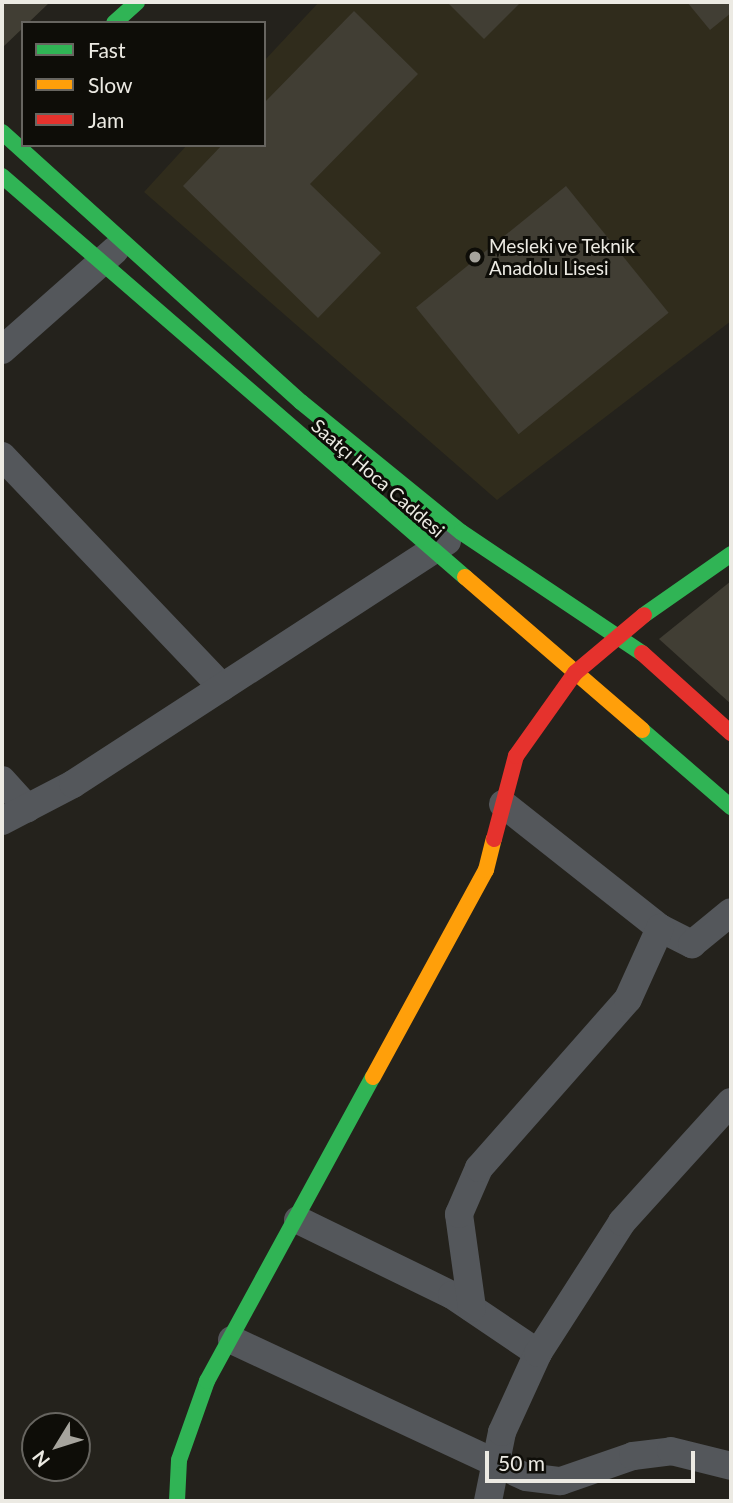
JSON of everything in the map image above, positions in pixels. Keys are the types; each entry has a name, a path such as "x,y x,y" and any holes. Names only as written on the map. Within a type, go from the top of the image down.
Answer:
{"street":[{"path":"116,21 137,2"},
{"path":"2,130 16,114"},
{"name":"Saatçı Hoca Caddesi","path":"2,130 301,402 461,532 619,633 731,733"},
{"name":"Saatçı Hoca Caddesi","path":"2,176 99,264 731,807"},
{"path":"2,351 124,241"},
{"path":"2,456 222,687"},
{"path":"2,821 74,784 461,532"},
{"path":"177,1501 180,1460 207,1381 298,1220 486,870 516,756 575,673 619,633 731,554"},
{"path":"2,780 27,808"},
{"path":"503,804 660,928 692,944 731,912"},
{"path":"472,1308 459,1214 479,1168 628,999 660,928"},
{"path":"488,1501 493,1465 538,1353 622,1222 731,1102"},
{"path":"298,1220 472,1308 538,1353"},
{"path":"232,1339 493,1465 561,1481 633,1456 671,1451 731,1466"}],"shaded area":[{"name":"Mesleki ve Teknik Anadolu Lisesi","path":"319,2 731,2 731,321 497,500 144,192 185,147 266,147 266,59"}],"building":[{"path":"2,2 50,2 30,21 21,21 21,30 2,48"},
{"path":"447,2 521,2 484,39"},
{"path":"687,2 731,2 731,13 710,30"},
{"path":"354,11 418,74 310,184 381,253 318,318 183,186 220,147 266,147 266,101"},
{"path":"566,186 669,313 519,434 416,307"},
{"path":"731,581 731,704 659,639"}],"traffic: fast":[{"path":"116,21 137,2"},
{"path":"2,132 301,402 461,532 642,653"},
{"path":"2,176 465,577"},
{"path":"644,615 731,554"},
{"path":"642,730 731,807"},
{"path":"177,1501 179,1460 207,1381 373,1077"}],"traffic: slow":[{"path":"465,577 642,730"},
{"path":"373,1077 486,870 494,839"}],"traffic: jam":[{"path":"494,839 516,756 575,673 644,615"},
{"path":"642,653 731,733"}],"place":[{"name":"Mesleki ve Teknik Anadolu Lisesi","path":"475,257"}]}
